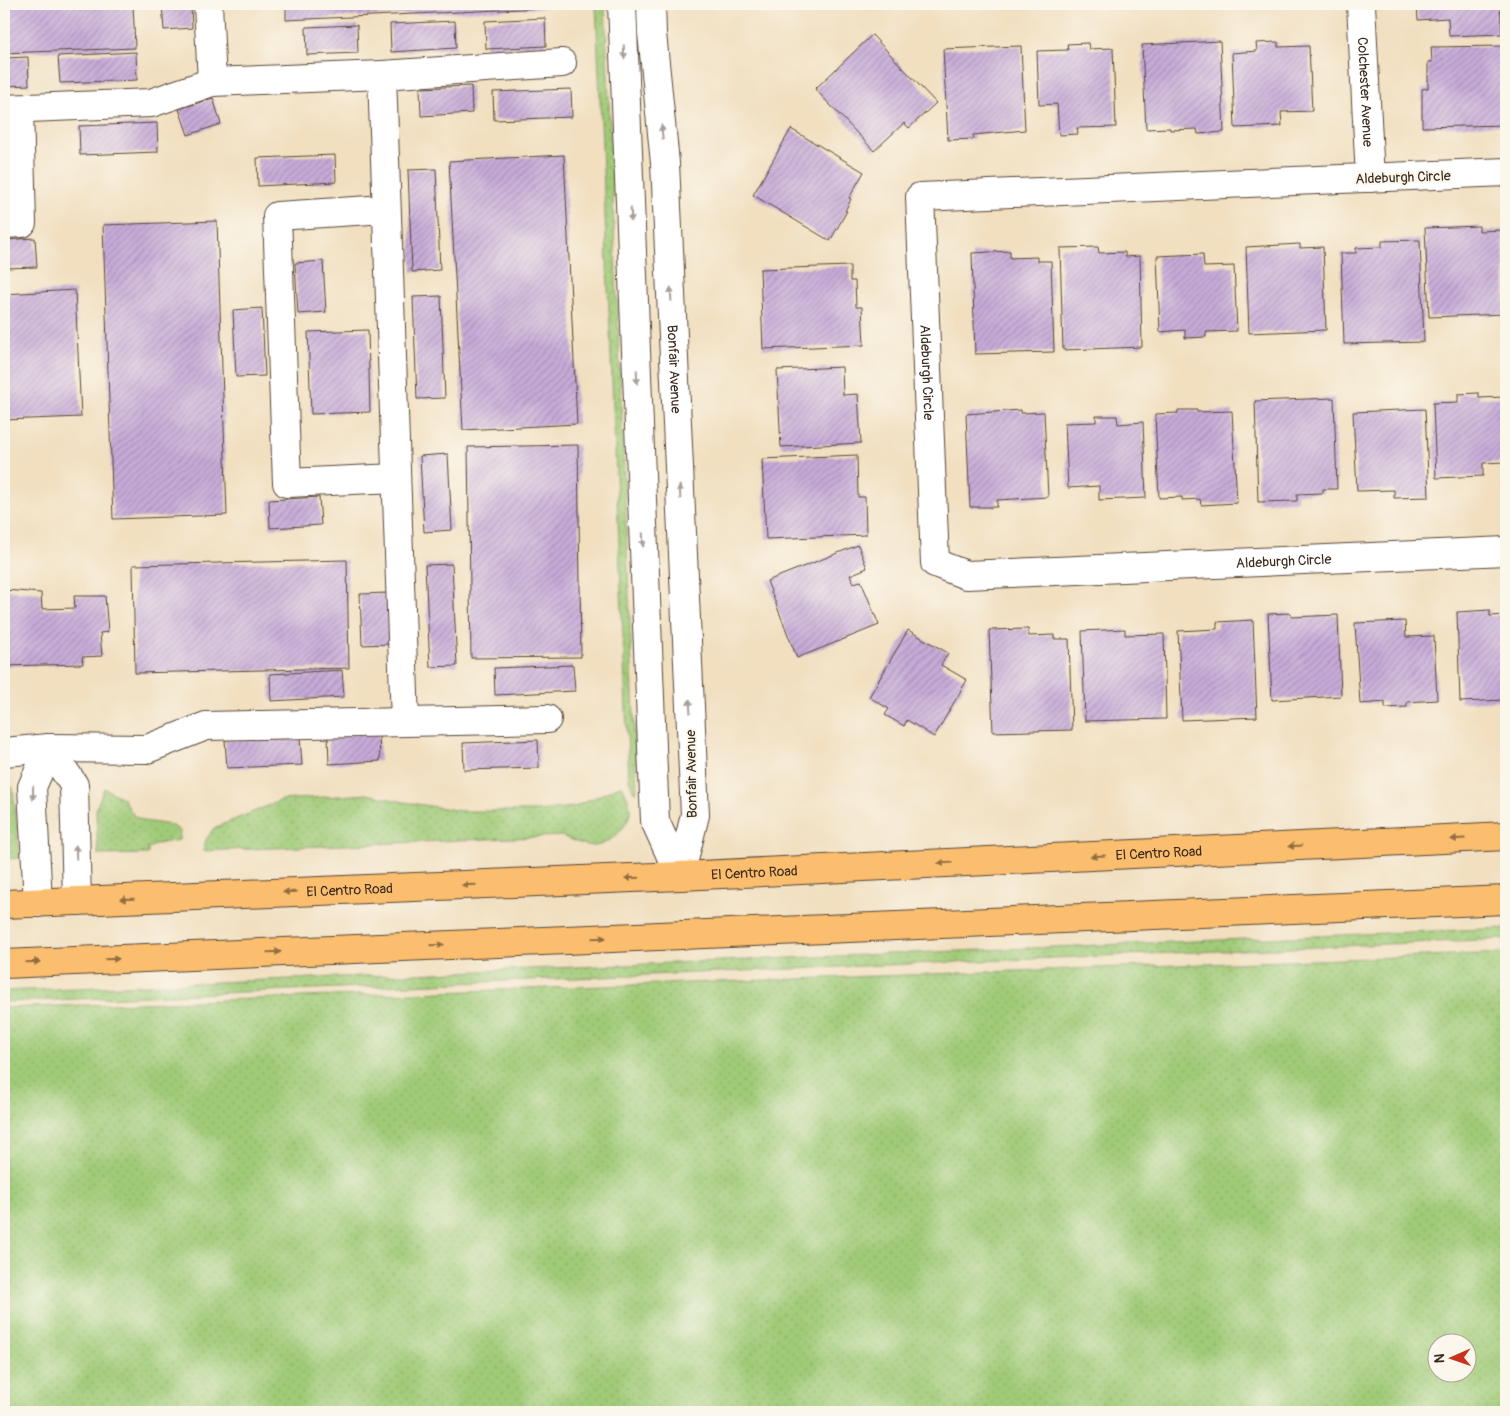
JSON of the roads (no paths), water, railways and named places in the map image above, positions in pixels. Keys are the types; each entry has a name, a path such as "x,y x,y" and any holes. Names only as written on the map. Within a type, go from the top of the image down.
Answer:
{"main road":[{"name":"El Centro Road","path":"4,904 680,876 1506,836"},
{"path":"4,964 1506,900"}],"street":[{"path":"208,4 212,82"},
{"path":"622,4 655,821 680,876"},
{"name":"Bonfair Avenue","path":"651,4 652,33 665,163 695,815 680,876"},
{"name":"Colchester Avenue","path":"1361,4 1370,178"},
{"path":"4,224 22,223 11,109 151,103 212,82 562,63"},
{"path":"382,74 405,722"},
{"name":"Aldeburgh Circle","path":"1506,172 920,197 935,563 966,575 1506,551"},
{"path":"386,209 277,216 287,483 396,478"},
{"path":"4,752 49,748 147,749 206,726 547,719"},
{"path":"49,748 74,785 77,901"},
{"path":"38,903 32,787 49,748"}]}
